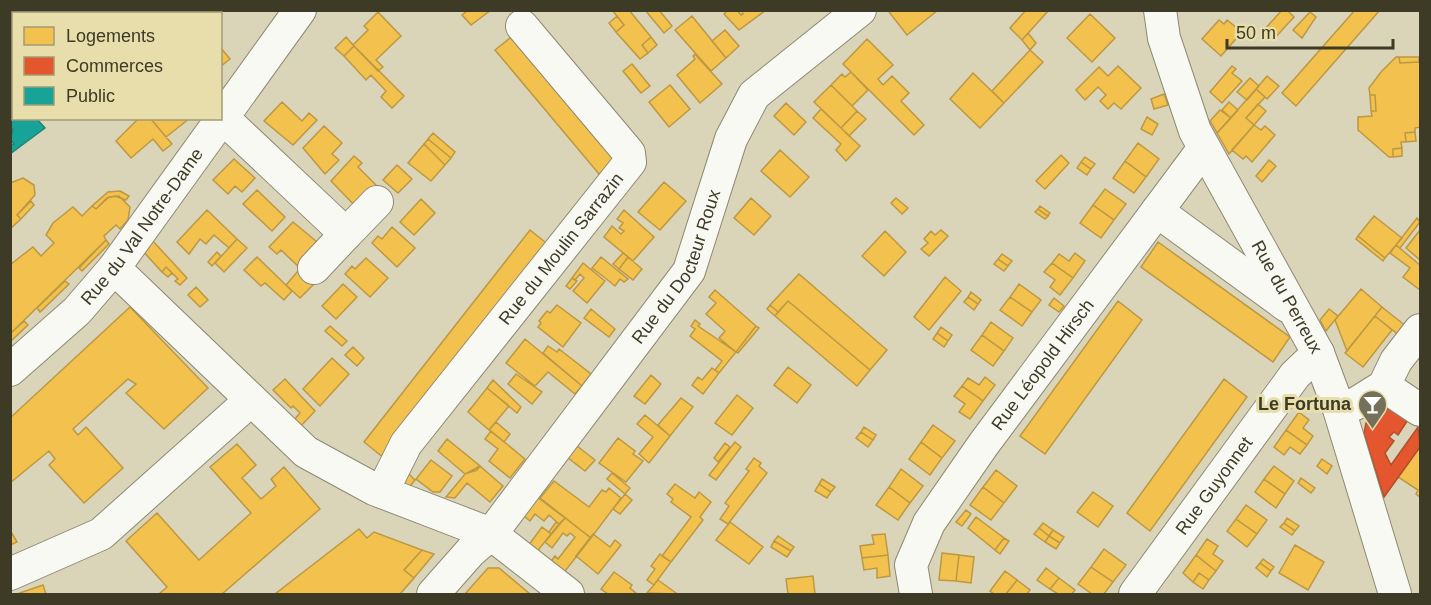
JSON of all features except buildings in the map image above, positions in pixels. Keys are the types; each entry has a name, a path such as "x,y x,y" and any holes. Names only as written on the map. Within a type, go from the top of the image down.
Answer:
{"street":[{"name":"Rue du Val Notre-Dame","path":"222,110 300,10"},
{"name":"Rue du Docteur Roux","path":"433,594 471,551 491,534 689,271 731,139 754,95 860,10"},
{"name":"Rue du Perreux","path":"1160,10 1164,38 1181,94 1204,148 1318,353 1339,409 1395,594"},
{"name":"Rue du Moulin Sarrazin","path":"386,484 406,444 630,162 629,153 522,26"},
{"name":"Rue du Val Notre-Dame","path":"10,370 77,311 114,268 211,124"},
{"path":"211,124 346,234"},
{"name":"Rue Léopold Hirsch","path":"916,594 911,565 929,523 1204,148"},
{"path":"314,268 377,202"},
{"path":"1157,211 1294,312"},
{"path":"114,268 306,452 386,484 491,534 568,594"},
{"path":"1339,409 1355,404 1384,386 1396,361 1420,330"},
{"name":"Rue Guyonnet","path":"1135,594 1295,375 1318,353"},
{"path":"1384,386 1420,410"},
{"path":"10,574 101,534 251,400"}],"place":[{"name":"Le Fortuna","path":"1372,430"}]}
